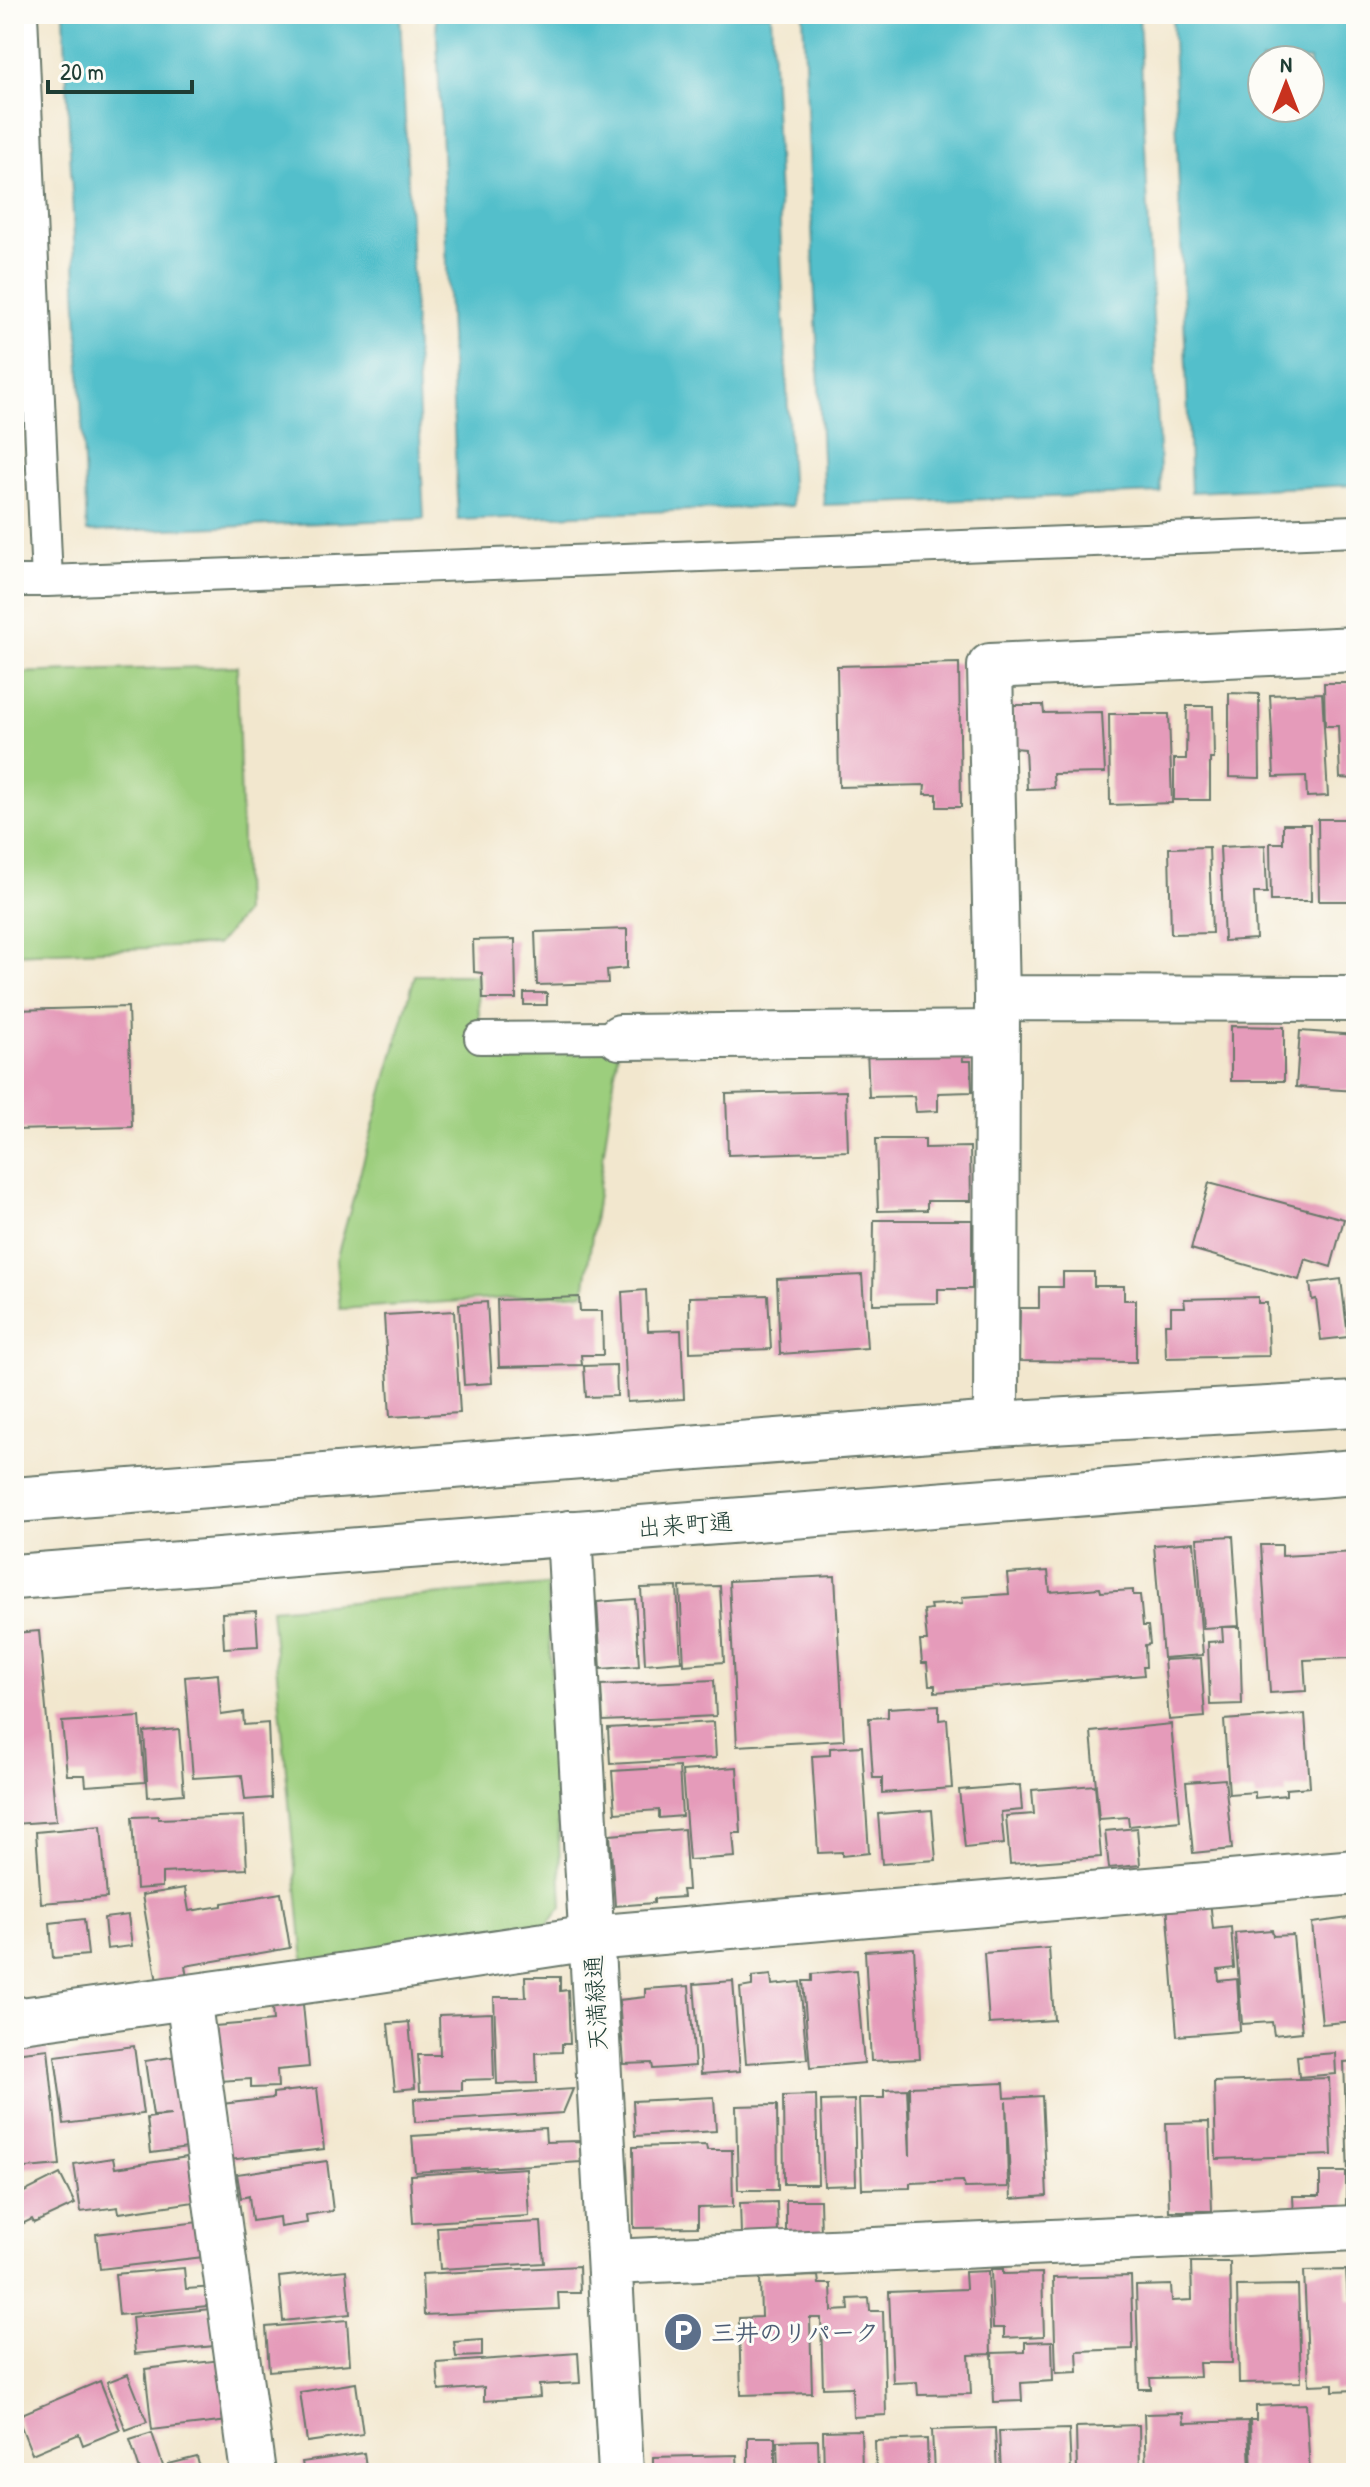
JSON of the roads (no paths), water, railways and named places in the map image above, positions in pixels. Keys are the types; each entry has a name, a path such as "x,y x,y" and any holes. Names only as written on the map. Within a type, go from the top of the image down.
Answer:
{"street":[{"path":"996,1424 997,1015 990,666 1356,649"},
{"path":"620,1037 997,1015 1356,999"},
{"path":"14,1500 996,1424 1356,1404"},
{"name":"出来町通","path":"14,1577 1356,1472"},
{"name":"天満緑通","path":"569,1533 621,2473"},
{"path":"14,2021 591,1938 1356,1872"},
{"path":"188,1997 253,2473"},
{"path":"611,2262 1356,2228"}],"lane":[{"path":"22,14 47,581"},
{"path":"14,581 1356,531"},
{"path":"480,1038 620,1037"}],"water":[{"path":"64,14 400,14 424,519 87,532"},
{"path":"436,14 771,14 792,506 458,520"},
{"path":"803,14 1139,14 1161,493 824,505"},
{"path":"1172,14 1356,14 1356,485 1191,492"}],"place":[{"name":"三井のリパーク","path":"683,2332"}]}
